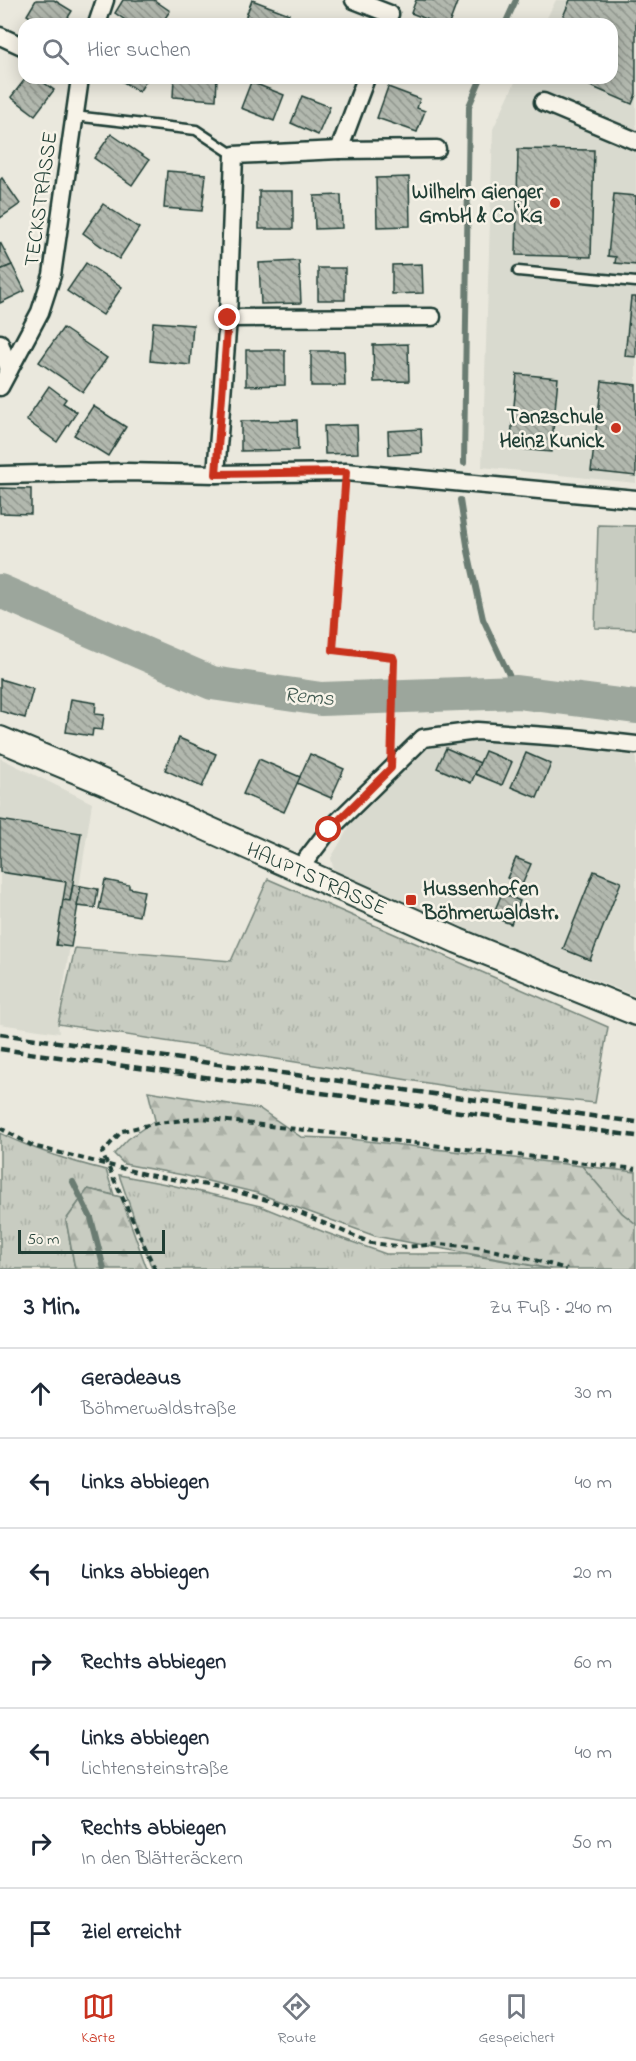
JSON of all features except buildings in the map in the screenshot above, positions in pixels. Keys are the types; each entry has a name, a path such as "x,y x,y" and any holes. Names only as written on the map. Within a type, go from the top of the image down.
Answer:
{"street":[{"path":"99,18 105,0"},
{"path":"354,0 390,13"},
{"path":"0,36 18,44"},
{"name":"TECKSTRASSE","path":"0,387 40,312 52,275 79,84"},
{"path":"339,150 364,84"},
{"path":"543,102 636,141"},
{"path":"216,474 228,318 234,155 339,150 437,150"},
{"path":"228,318 432,317"},
{"path":"0,344 9,370"},
{"path":"0,475 126,472 216,474 346,472 636,499"},
{"path":"299,869 329,830 423,738 477,731 636,745"},
{"name":"HAUPTSTRASSE","path":"0,739 49,758 458,941 636,1013"}],"lane":[{"path":"74,116 196,130 234,155"},
{"path":"518,271 636,282"}],"path":[{"path":"346,472 333,650 393,657 394,707 391,768"},
{"path":"154,1269 102,1154 122,1131 157,1123 202,1118 636,1169"},
{"path":"0,1128 33,1146 109,1166 219,1187 274,1202 371,1243 406,1247 439,1244 477,1247 567,1269"}],"shaded area":[{"path":"556,0 636,0 636,483 482,467 493,129 514,84 618,84 618,18 547,18"},
{"path":"455,740 501,740 636,756 636,996 502,944 334,872 331,858 352,822 398,773 426,748"},
{"path":"0,758 92,803 58,1023 59,1033 0,1024"}],"green space":[{"path":"598,525 636,526 636,629 595,628"},
{"path":"268,879 608,1027 595,1103 471,1090 58,1024 75,948 231,961"},
{"path":"148,1091 260,1109 301,1137 350,1139 582,1166 622,1213 636,1224 636,1269 551,1269 375,1236 257,1193 183,1175 124,1164 114,1154 128,1139 155,1120"},
{"path":"0,1133 26,1145 106,1170 114,1195 88,1189 66,1220 75,1269 0,1269"},
{"path":"582,1166 636,1172 636,1224 622,1213"},
{"path":"119,1175 260,1206 386,1254 465,1254 551,1269 152,1269"},
{"path":"88,1189 121,1197 147,1269 75,1269 66,1220"}],"waterway":[{"path":"508,18 516,0"},
{"path":"464,463 469,106 478,84"},
{"path":"460,500 468,551 483,619 517,692"},
{"name":"Rems","path":"0,591 212,683 321,699 517,692 636,707"},
{"path":"208,695 212,683"},
{"path":"73,1182 91,1218 104,1269"}],"railway":[{"path":"0,1034 636,1122"},
{"path":"0,1049 636,1136"}],"place":[{"name":"Wilhelm Gienger GmbH & Co KG","path":"555,203"},
{"name":"Tanzschule Heinz Kunick","path":"616,428"},
{"name":"Hussenhofen Böhmerwaldstr.","path":"411,900"}],"route":[{"path":"228,318 216,474 346,472 333,650 393,657 394,660 391,768 329,830"}]}
